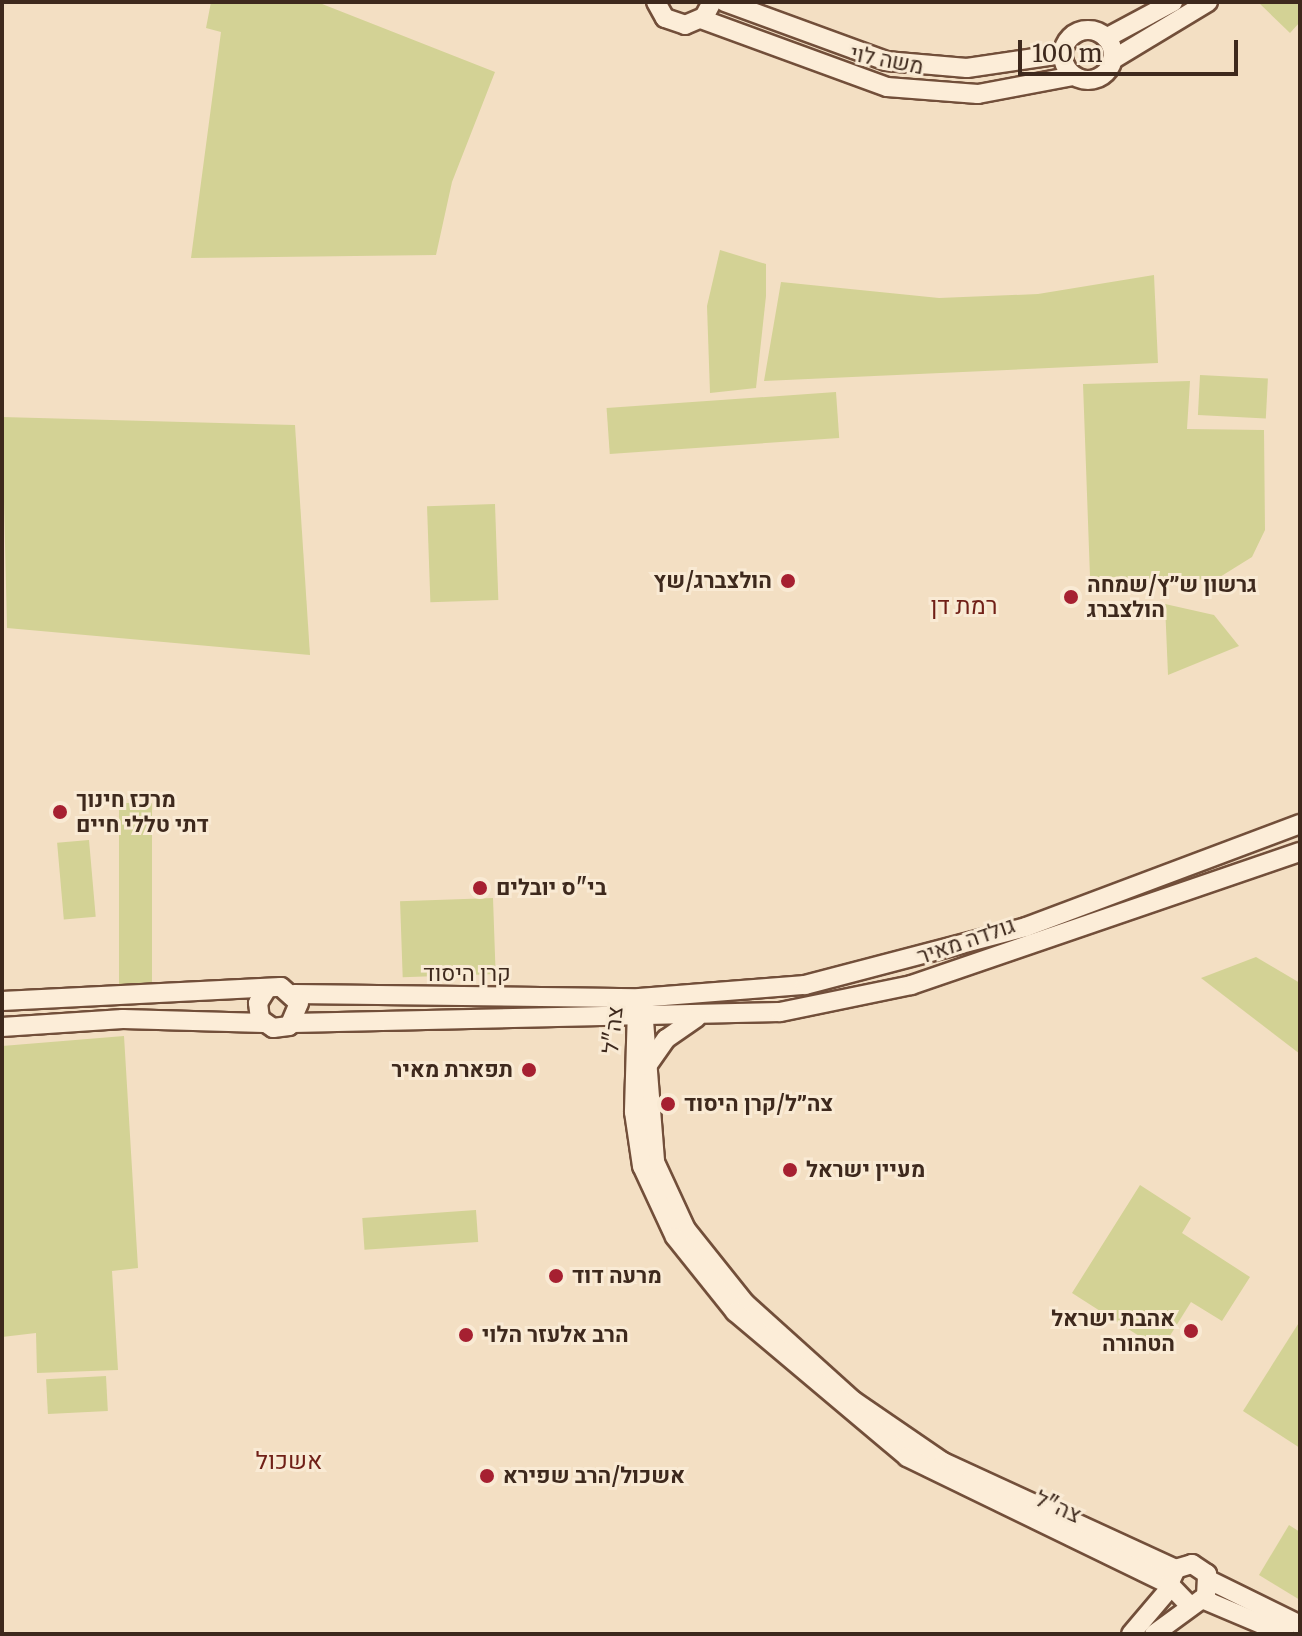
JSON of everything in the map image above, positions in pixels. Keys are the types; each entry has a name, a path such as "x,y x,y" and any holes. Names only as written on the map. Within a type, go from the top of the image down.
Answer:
{"street":[{"name":"משה לוי","path":"656,2 673,23 701,19 887,87 978,94 1073,76"},
{"path":"701,19 712,2"},
{"name":"משה לוי","path":"725,2 886,61 967,68 1062,54"},
{"path":"1173,2 1106,38 1079,31 1062,54 1073,76 1096,79 1112,60 1208,2"},
{"path":"1106,38 1112,60"},
{"name":"גולדה מאיר","path":"639,998 854,976 1026,927 1300,824"},
{"name":"גולדה מאיר","path":"641,1020 780,1012 911,985 1300,852"},
{"path":"264,1023 258,1003 266,990"},
{"path":"2,1001 266,990 294,994 293,1023 279,1029 264,1023 123,1019 2,1027"},
{"name":"קרן היסוד","path":"294,994 639,998"},
{"name":"צה\"ל","path":"639,998 651,1136 664,1186 686,1229 745,1303 854,1401 943,1462 1172,1580"},
{"path":"647,1066 666,1039 696,1018"},
{"name":"קרן היסוד","path":"293,1023 641,1020"},
{"name":"צה\"ל","path":"641,1020 642,1166 675,1237 735,1312 907,1457 1172,1580"},
{"path":"1131,1634 1172,1580 1198,1566 1209,1580 1300,1625"},
{"path":"1172,1580 1195,1602 1285,1634"},
{"path":"1154,1634 1195,1602 1209,1580"}],"shaded area":[{"path":"211,2 317,2 495,72 452,182 436,255 191,258 221,32 206,28"},
{"path":"1258,2 1300,2 1300,22 1290,33"},
{"path":"720,250 766,264 766,296 756,388 710,393 707,306"},
{"path":"1154,275 1158,363 764,381 781,282 939,298 1038,294"},
{"path":"1200,375 1268,379 1266,419 1198,415"},
{"path":"1190,381 1187,429 1264,430 1265,530 1252,557 1215,580 1090,577 1083,384"},
{"path":"836,392 839,438 610,454 607,408"},
{"path":"2,417 295,425 310,655 7,628"},
{"path":"495,504 498,600 430,602 427,506"},
{"path":"1165,604 1214,615 1239,646 1168,675"},
{"path":"119,803 152,803 152,984 119,984"},
{"path":"89,840 96,917 64,919 57,843"},
{"path":"493,898 496,974 403,977 400,901"},
{"path":"1256,957 1300,983 1300,1054 1201,978"},
{"path":"124,1036 138,1268 112,1271 118,1370 37,1373 36,1333 2,1337 2,1046"},
{"path":"1140,1185 1191,1218 1182,1233 1250,1277 1222,1321 1191,1302 1161,1350 1072,1293"},
{"path":"476,1210 478,1242 365,1250 362,1218"},
{"path":"1300,1321 1300,1448 1243,1411"},
{"path":"106,1376 108,1411 48,1414 46,1379"},
{"path":"1289,1525 1300,1532 1300,1600 1259,1575"}],"place":[{"name":"הולצברג/שץ","path":"788,581"},
{"name":"גרשון ש״ץ/שמחה הולצברג","path":"1071,597"},
{"name":"מרכז חינוך דתי טללי חיים","path":"60,812"},
{"name":"בי\"ס יובלים","path":"480,888"},
{"name":"תפארת מאיר","path":"529,1070"},
{"name":"צה״ל/קרן היסוד","path":"668,1104"},
{"name":"מעיין ישראל","path":"790,1170"},
{"name":"מרעה דוד","path":"556,1276"},
{"name":"אהבת ישראל הטהורה","path":"1191,1331"},
{"name":"הרב אלעזר הלוי","path":"466,1335"},
{"name":"אשכול/הרב שפירא","path":"487,1476"}],"district":[{"name":"רמת דן","path":"964,606"},
{"name":"אשכול","path":"289,1461"}]}
